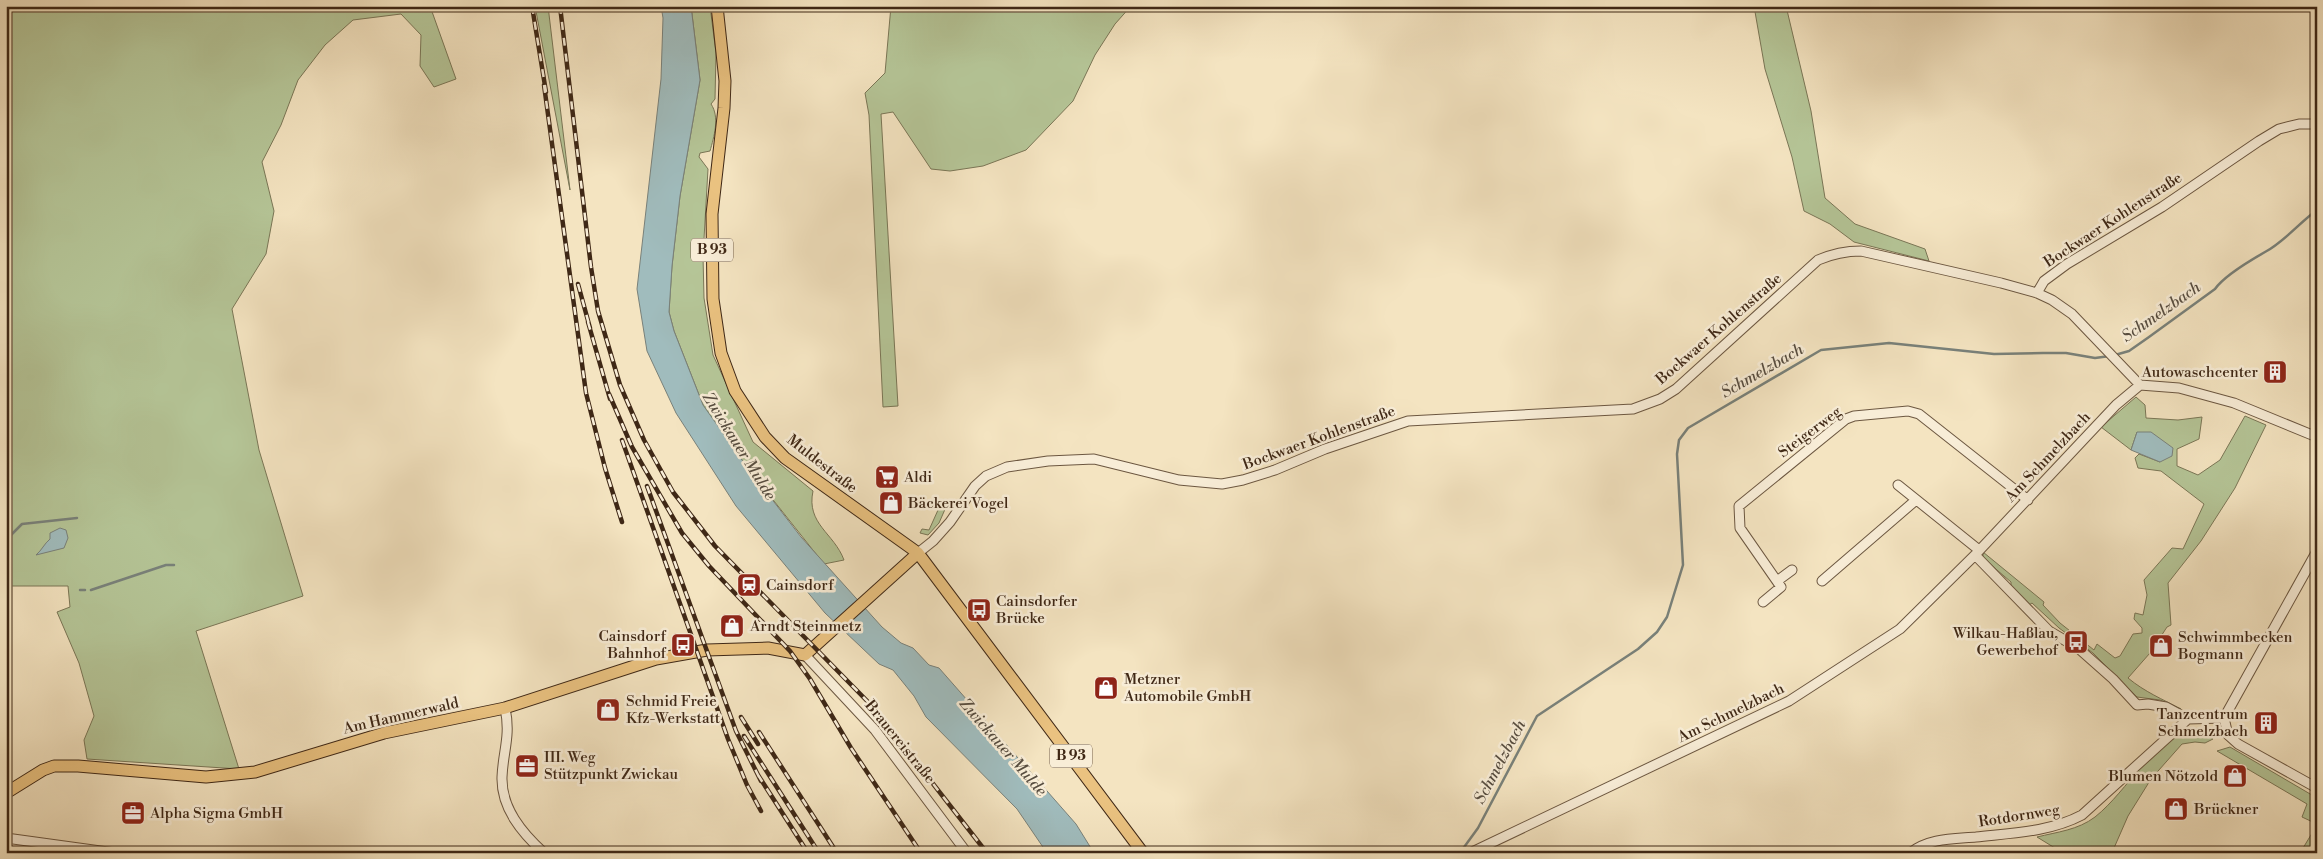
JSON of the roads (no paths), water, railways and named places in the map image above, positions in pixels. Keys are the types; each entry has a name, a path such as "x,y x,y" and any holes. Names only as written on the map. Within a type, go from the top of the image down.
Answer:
{"main road":[{"name":"Muldestraße","path":"717,6 725,81 724,108 712,214 712,257 716,324 726,373 744,406 765,437 785,458 918,553 1143,853"},
{"path":"805,655 918,553"},
{"name":"Am Hammerwald","path":"6,793 43,770 54,766 78,766 206,777 255,772 384,733 505,708 656,659 722,649 768,648 805,655"}],"street":[{"name":"Bockwaer Kohlenstraße","path":"918,553 933,541 975,486 986,476 1007,467 1048,461 1094,459 1179,480 1222,484 1275,470 1334,446 1408,421 1608,412 1640,407 1676,389 1818,260 1832,254 1861,251 2037,293 2044,281 2067,264 2162,207 2259,141 2279,129 2299,124 2317,124"},
{"path":"2037,293 2072,314 2140,385 2179,388 2234,403 2317,437"},
{"name":"Am Schmelzbach","path":"1470,853 1789,701 1900,629 1977,553 2116,405 2140,385"},
{"name":"Steigerweg","path":"1777,581 1740,528 1739,506 1846,419 1854,416 1908,411 1919,414 2028,500"},
{"path":"1898,485 1977,553 2049,631 2078,648 2113,680 2136,705 2148,704 2166,707 2188,719 2224,718"},
{"path":"1822,581 1916,500"},
{"path":"2317,551 2224,718 2228,735 2238,744 2317,788"},
{"path":"1762,602 1782,587 1777,581 1792,570"},
{"name":"Brauereistraße","path":"805,655 875,730 967,853"},
{"path":"505,708 509,726 502,778 506,806 524,835 544,853"},
{"name":"Rotdornweg","path":"1910,853 1921,844 1940,840 2045,829 2068,822 2082,815 2188,719"},
{"path":"6,838 115,853"}],"water":[{"name":"Zwickauer Mulde","path":"661,6 691,6 700,80 680,196 669,312 674,331 703,405 747,467 801,537 882,627 901,643 913,648 929,665 939,668 1076,824 1094,853 1047,853 1017,809 926,717 914,696 893,670 879,664 825,613 736,506 676,413 647,351 637,289 661,79 663,18"},
{"path":"2137,432 2151,432 2173,448 2172,456 2160,462 2131,450"},
{"path":"60,528 66,530 68,538 64,548 36,555 50,539 50,533"}],"waterway":[{"name":"Schmelzbach","path":"2115,355 2129,351 2149,337 2215,289 2231,274 2279,243 2317,210"},
{"name":"Schmelzbach","path":"1462,850 1478,828 1537,716 1638,649 1657,632 1667,617 1683,565 1677,454 1679,440 1688,428 1821,350 1889,343 1994,354 2066,353 2095,358 2110,356"},
{"path":"6,540 22,524 77,518"},
{"path":"91,590 166,565 174,565"},
{"path":"80,590 85,590"}],"railway":[{"path":"532,6 546,92"},
{"path":"560,6 591,267 598,311 620,385 644,440 673,492 715,546 874,708 987,853"},
{"path":"544,85 586,393 605,468 622,522"},
{"path":"578,284 590,328"},
{"path":"588,322 610,399"},
{"path":"609,394 632,447 682,533 709,566 790,651 810,679 851,748 921,853"},
{"path":"622,440 728,739 747,785 761,811"},
{"path":"647,486 736,731 761,781"},
{"path":"741,717 758,744"},
{"path":"759,732 837,853"},
{"path":"744,736 819,853"},
{"path":"758,775 808,853"}],"place":[{"name":"Autowaschcenter","path":"2275,372"},
{"name":"Aldi","path":"887,477"},
{"name":"Bäckerei Vogel","path":"891,503"},
{"name":"Cainsdorf","path":"749,585"},
{"name":"Cainsdorfer Brücke","path":"979,610"},
{"name":"Arndt Steinmetz","path":"732,626"},
{"name":"Wilkau-Haßlau, Gewerbehof","path":"2076,642"},
{"name":"Cainsdorf Bahnhof","path":"683,645"},
{"name":"Schwimmbecken Bogmann","path":"2161,646"},
{"name":"Metzner Automobile GmbH","path":"1106,688"},
{"name":"Schmid Freie Kfz-Werkstatt","path":"608,710"},
{"name":"Tanzcentrum Schmelzbach","path":"2266,723"},
{"name":"III. Weg Stützpunkt Zwickau","path":"527,766"},
{"name":"Blumen Nötzold","path":"2235,776"},
{"name":"Brückner","path":"2176,809"},
{"name":"Alpha Sigma GmbH","path":"133,813"}]}
